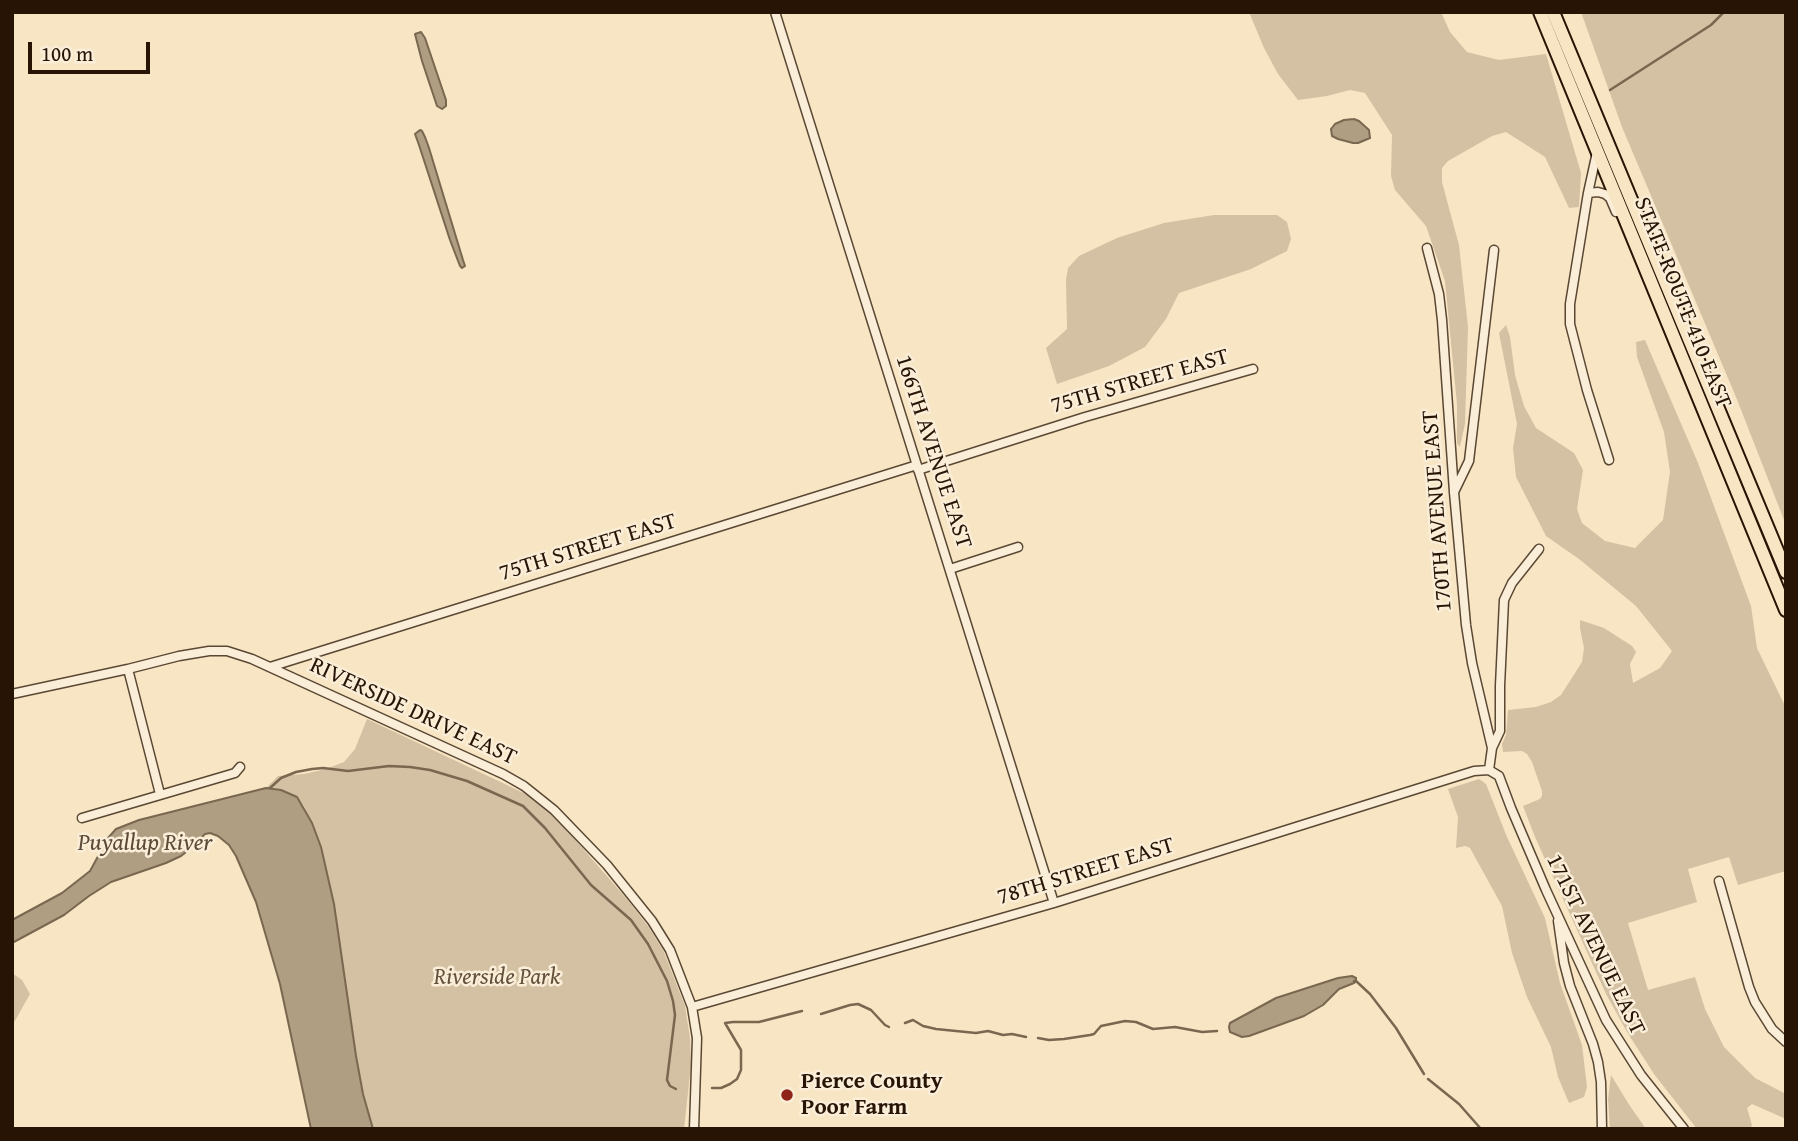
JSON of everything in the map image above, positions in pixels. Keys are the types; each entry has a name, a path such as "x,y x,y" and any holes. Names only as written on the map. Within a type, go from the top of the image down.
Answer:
{"highway":[{"name":"STATE ROUTE 410 EAST","path":"1540,12 1786,610"},
{"name":"STATE ROUTE 410 EAST","path":"1553,12 1786,572"}],"street":[{"name":"166TH AVENUE EAST","path":"775,12 1054,903"},
{"path":"1597,152 1569,315 1587,390 1609,460"},
{"path":"1588,193 1603,193 1610,198 1621,223 1631,235"},
{"name":"170TH AVENUE EAST","path":"1427,248 1439,294 1468,645 1492,748 1489,770"},
{"path":"1454,492 1469,461 1494,250"},
{"name":"75TH STREET EAST","path":"270,667 1085,417 1253,369"},
{"path":"950,569 1018,547"},
{"path":"1492,748 1500,731 1504,600 1512,583 1539,549"},
{"name":"RIVERSIDE DRIVE EAST","path":"12,694 179,656 227,651 270,667 503,774 540,797 585,841 652,921 670,950 692,1007 697,1048 694,1129"},
{"path":"128,669 160,794"},
{"path":"82,818 235,773 240,768"},
{"name":"78TH STREET EAST","path":"692,1007 1054,903 1474,771 1489,770"},
{"name":"171ST AVENUE EAST","path":"1489,770 1499,776 1557,915 1606,1020 1623,1049 1684,1129"},
{"path":"1719,881 1755,1002 1772,1029 1786,1042"},
{"path":"1557,915 1563,963 1598,1062 1602,1129"}],"green space":[{"path":"1249,12 1441,12 1450,32 1467,52 1499,60 1546,54 1581,173 1579,207 1569,208 1545,157 1506,132 1492,136 1448,161 1442,168 1442,182 1459,245 1468,327 1465,424 1460,447 1457,443 1457,404 1445,281 1426,226 1395,190 1391,176 1392,135 1365,93 1350,90 1298,100 1278,74"},
{"path":"1581,12 1786,12 1786,525 1736,397 1622,127"},
{"path":"1214,215 1277,215 1287,222 1291,239 1287,251 1251,269 1179,293 1166,319 1145,347 1109,366 1057,384 1046,348 1067,329 1066,280 1068,268 1079,256 1117,238 1164,223"},
{"path":"1506,325 1524,406 1536,428 1574,453 1583,470 1577,509 1582,523 1605,541 1635,548 1663,520 1670,472 1664,432 1637,357 1636,342 1645,340 1698,463 1751,606 1757,648 1786,708 1786,871 1738,885 1729,857 1688,869 1697,902 1628,923 1648,990 1695,977 1705,1009 1724,1047 1755,1078 1786,1094 1786,1119 1752,1104 1747,1108 1752,1125 1750,1129 1697,1129 1654,1074 1606,994 1535,837 1523,806 1542,796 1532,762 1522,751 1503,752 1508,710 1536,707 1551,702 1561,695 1582,662 1584,648 1580,620 1604,628 1632,646 1636,652 1630,664 1633,683 1660,668 1672,651 1636,606 1579,559 1546,536 1516,477 1513,448 1517,424 1499,333"},
{"name":"Riverside Park","path":"367,719 526,794 551,812 648,926 664,952 685,1006 691,1065 684,1129 373,1129 363,1094 334,904 321,847 303,805 289,793 266,788 278,776 304,774 344,762 355,749"},
{"path":"1479,779 1486,784 1507,837 1545,918 1560,983 1582,1045 1587,1087 1584,1097 1569,1103 1558,1077 1551,1047 1527,997 1512,953 1502,906 1470,848 1456,848 1458,817 1448,789"},
{"path":"12,973 22,980 30,994 12,1026"},
{"path":"1611,1075 1646,1129 1610,1129 1608,1099"}],"water":[{"path":"421,32 446,100 446,106 442,109 437,106 422,61 415,34"},
{"path":"1354,119 1369,130 1370,138 1353,143 1332,136 1331,129 1335,124"},
{"path":"420,130 429,148 465,266 462,268 415,134"},
{"name":"Puyallup River","path":"266,788 281,790 297,797 312,823 321,847 334,904 363,1094 373,1129 311,1129 280,984 256,902 236,856 229,845 218,836 205,834 181,856 111,882 64,915 12,943 12,920 62,893 90,871 116,829 139,820"},
{"path":"1352,976 1356,978 1354,983 1339,989 1323,1005 1304,1016 1249,1036 1242,1037 1230,1032 1230,1023 1276,998"}],"waterway":[{"path":"1610,90 1711,25 1724,12"},
{"path":"270,788 281,778 312,769 348,771 389,766 410,767 467,781 523,806 545,828 591,885 631,920 648,944 667,981 673,1001 675,1015 667,1080 670,1086 676,1089"},
{"path":"1354,981 1370,994 1396,1028 1424,1074"},
{"path":"821,1014 858,1004 871,1010 889,1027"},
{"path":"712,1088 730,1084 737,1079 741,1070 741,1050 725,1023 759,1022 802,1011"},
{"path":"905,1023 913,1020 936,1029 976,1033 988,1031 1026,1037"},
{"path":"1038,1038 1049,1040 1090,1035 1101,1026 1125,1021 1153,1029 1175,1027 1202,1032 1217,1031"},
{"path":"1428,1079 1459,1104 1481,1129"}],"place":[{"name":"Pierce County Poor Farm","path":"787,1095"}]}
